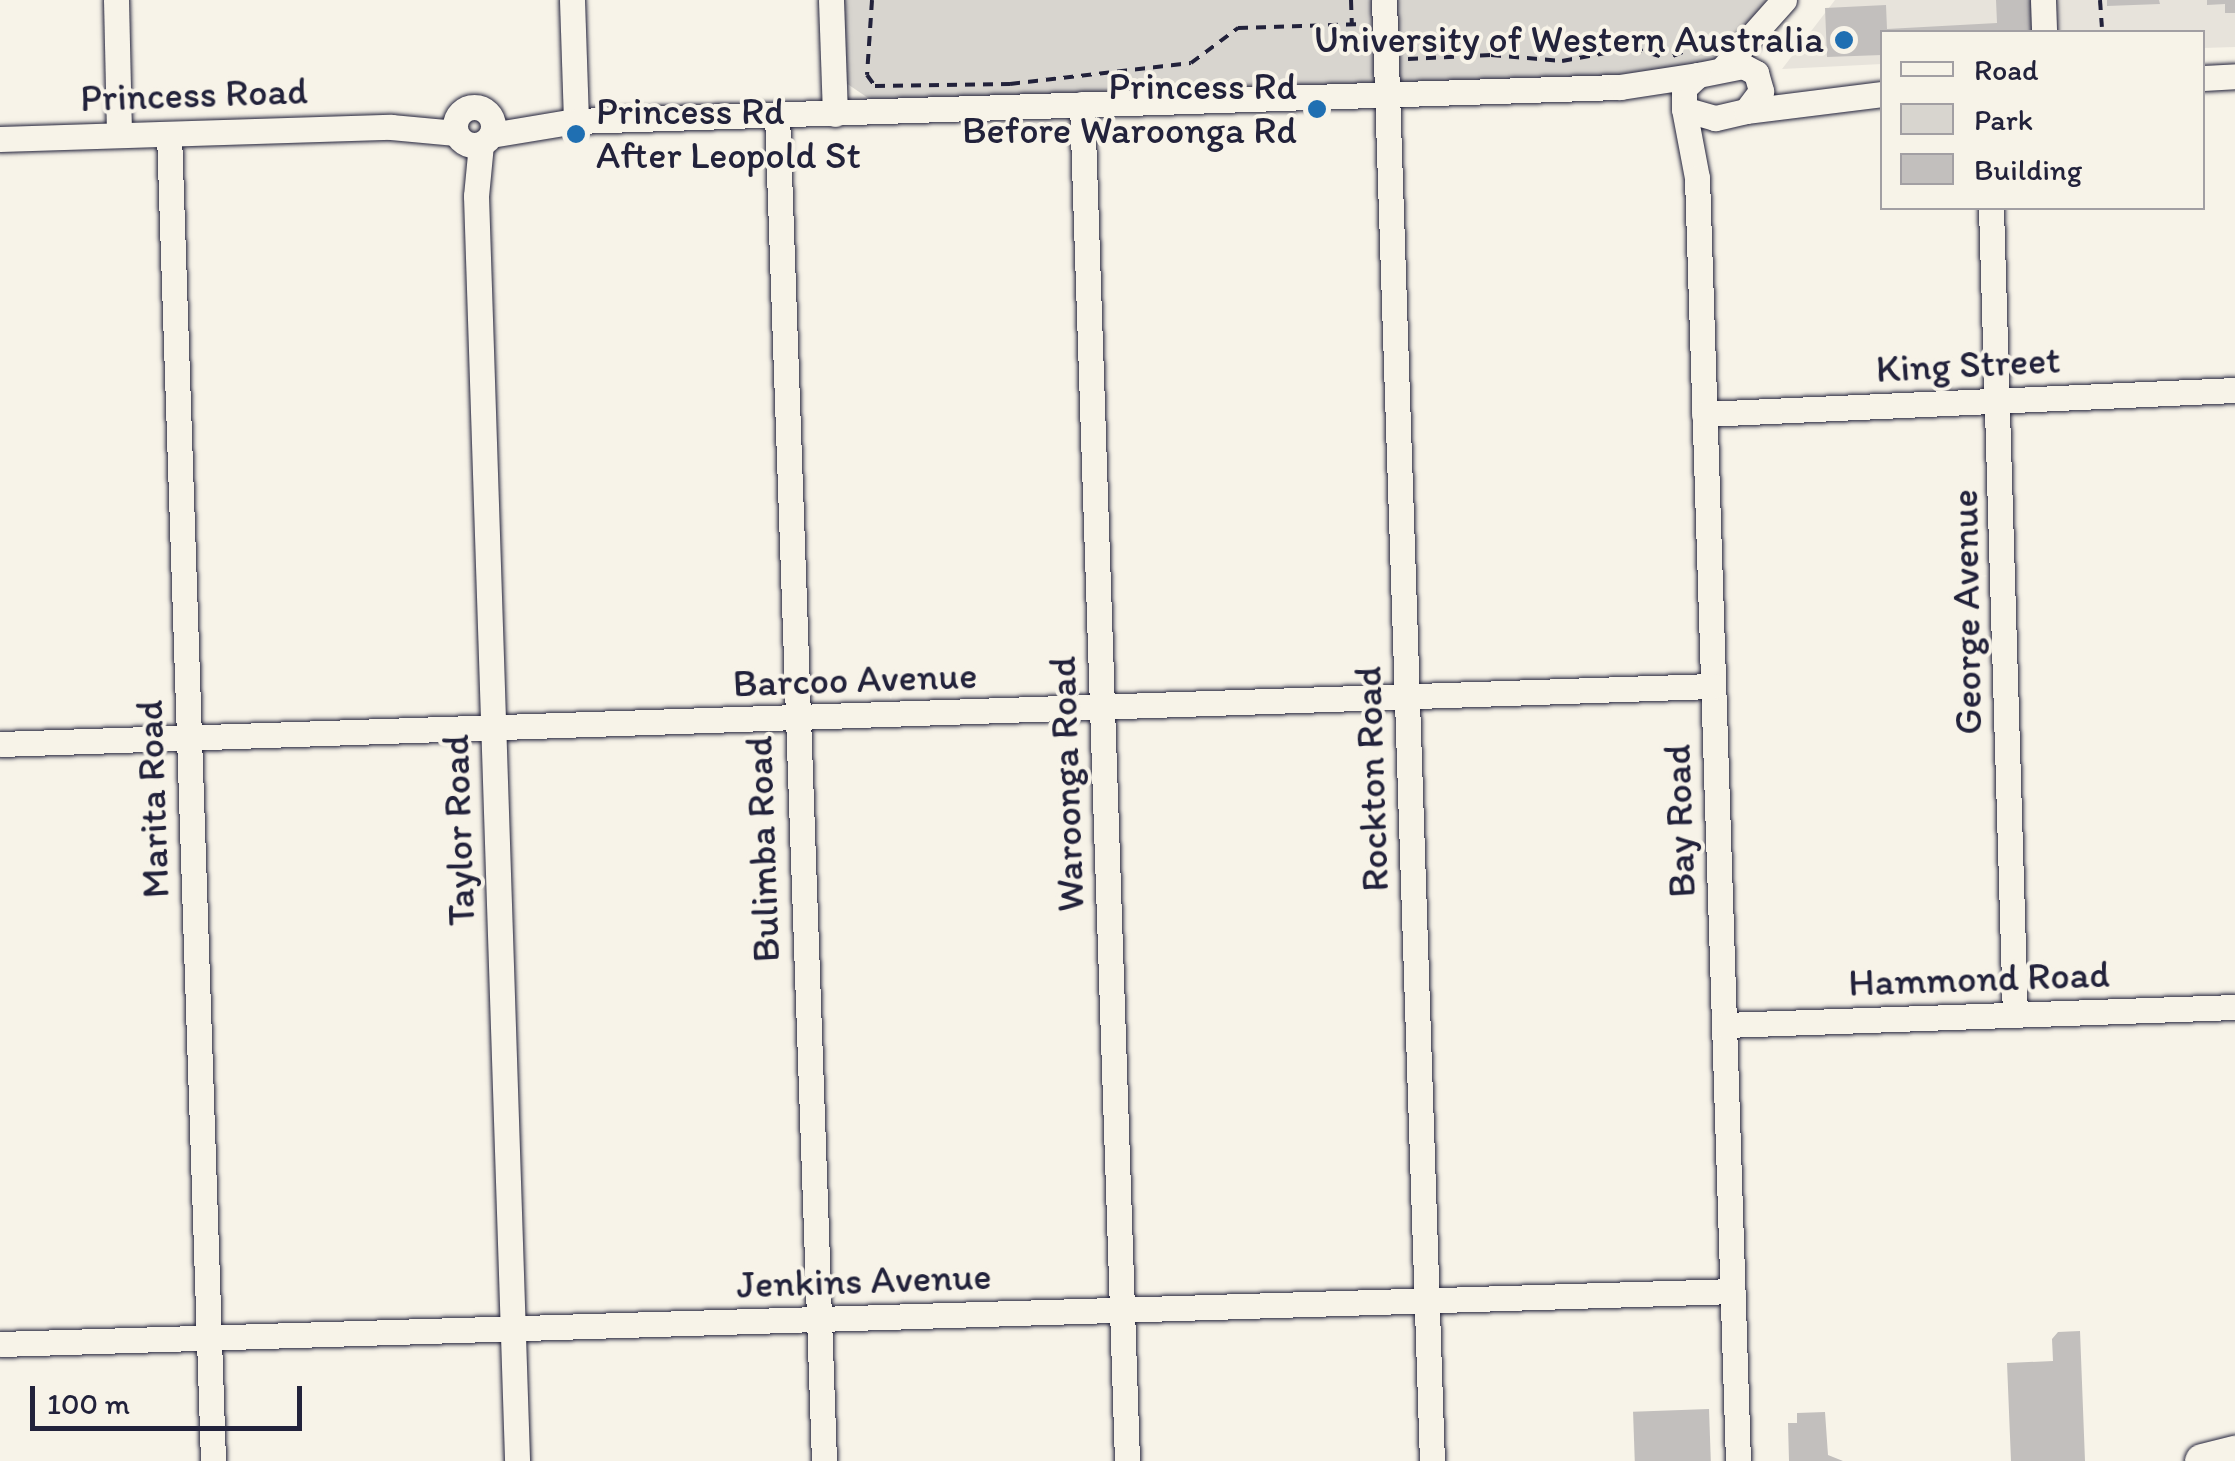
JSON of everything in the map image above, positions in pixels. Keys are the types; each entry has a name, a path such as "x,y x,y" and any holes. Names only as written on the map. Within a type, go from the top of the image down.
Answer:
{"highway":[{"path":"2202,1461 2235,1453"}],"street":[{"path":"116,0 119,134"},
{"path":"572,0 576,121"},
{"path":"831,0 834,114"},
{"name":"Rockton Road","path":"1384,0 1432,1461"},
{"path":"1784,0 1765,26 1724,67 1754,92 1826,97 1880,94"},
{"path":"2042,0 2044,30"},
{"path":"1715,118 1754,92 1765,26"},
{"name":"Princess Road","path":"0,138 391,126 474,131 576,121 1620,87 1724,67"},
{"path":"1682,106 1698,74"},
{"path":"2205,78 2235,76"},
{"name":"Princess Road","path":"1620,87 1715,118"},
{"name":"Waroonga Road","path":"1082,104 1127,1461"},
{"name":"Bay Road","path":"1682,106 1697,178 1738,1461"},
{"name":"Bulimba Road","path":"777,115 824,1461"},
{"name":"Bay Road","path":"1697,178 1715,118"},
{"name":"Taylor Road","path":"474,131 517,1461"},
{"name":"Marita Road","path":"169,134 214,1461"},
{"name":"George Avenue","path":"1991,210 2000,400 2016,1015"},
{"name":"King Street","path":"1704,414 2235,390"},
{"name":"Barcoo Avenue","path":"0,744 1712,686"},
{"name":"Hammond Road","path":"1726,1025 2235,1006"},
{"name":"Jenkins Avenue","path":"0,1344 1730,1291"}],"path":[{"path":"872,0 867,76 875,86 1010,84 1191,63 1238,28 1371,24"},
{"path":"1351,0 1352,25"},
{"path":"2100,0 2102,27"},
{"path":"1386,58 1490,54 1562,61 1633,48 1667,59 1724,34"}],"shaded area":[{"name":"University of Western Australia","path":"1835,0 2235,0 2235,47 2205,48 2205,30 1880,30 1880,64 1782,69"}],"green space":[{"path":"839,0 1767,0 1716,61 1609,76 871,100 846,83"}],"building":[{"path":"1996,0 2031,0 2032,30 1880,30 1880,55 1827,57 1825,8 1886,5 1887,29 1997,23"},
{"path":"2107,0 2159,0 2160,4 2107,6"},
{"path":"2207,0 2235,0 2235,13 2225,13 2225,4 2207,5"},
{"path":"2080,1331 2085,1461 2011,1461 2007,1363 2053,1361 2052,1339 2058,1332"},
{"path":"1709,1409 1711,1461 1635,1461 1633,1412"},
{"path":"1825,1412 1828,1455 1843,1461 1789,1461 1788,1423 1797,1423 1797,1413"}],"place":[{"name":"University of Western Australia","path":"1844,40"},
{"name":"Princess Rd Before Waroonga Rd","path":"1317,109"},
{"name":"Princess Rd After Leopold St","path":"576,134"}]}
